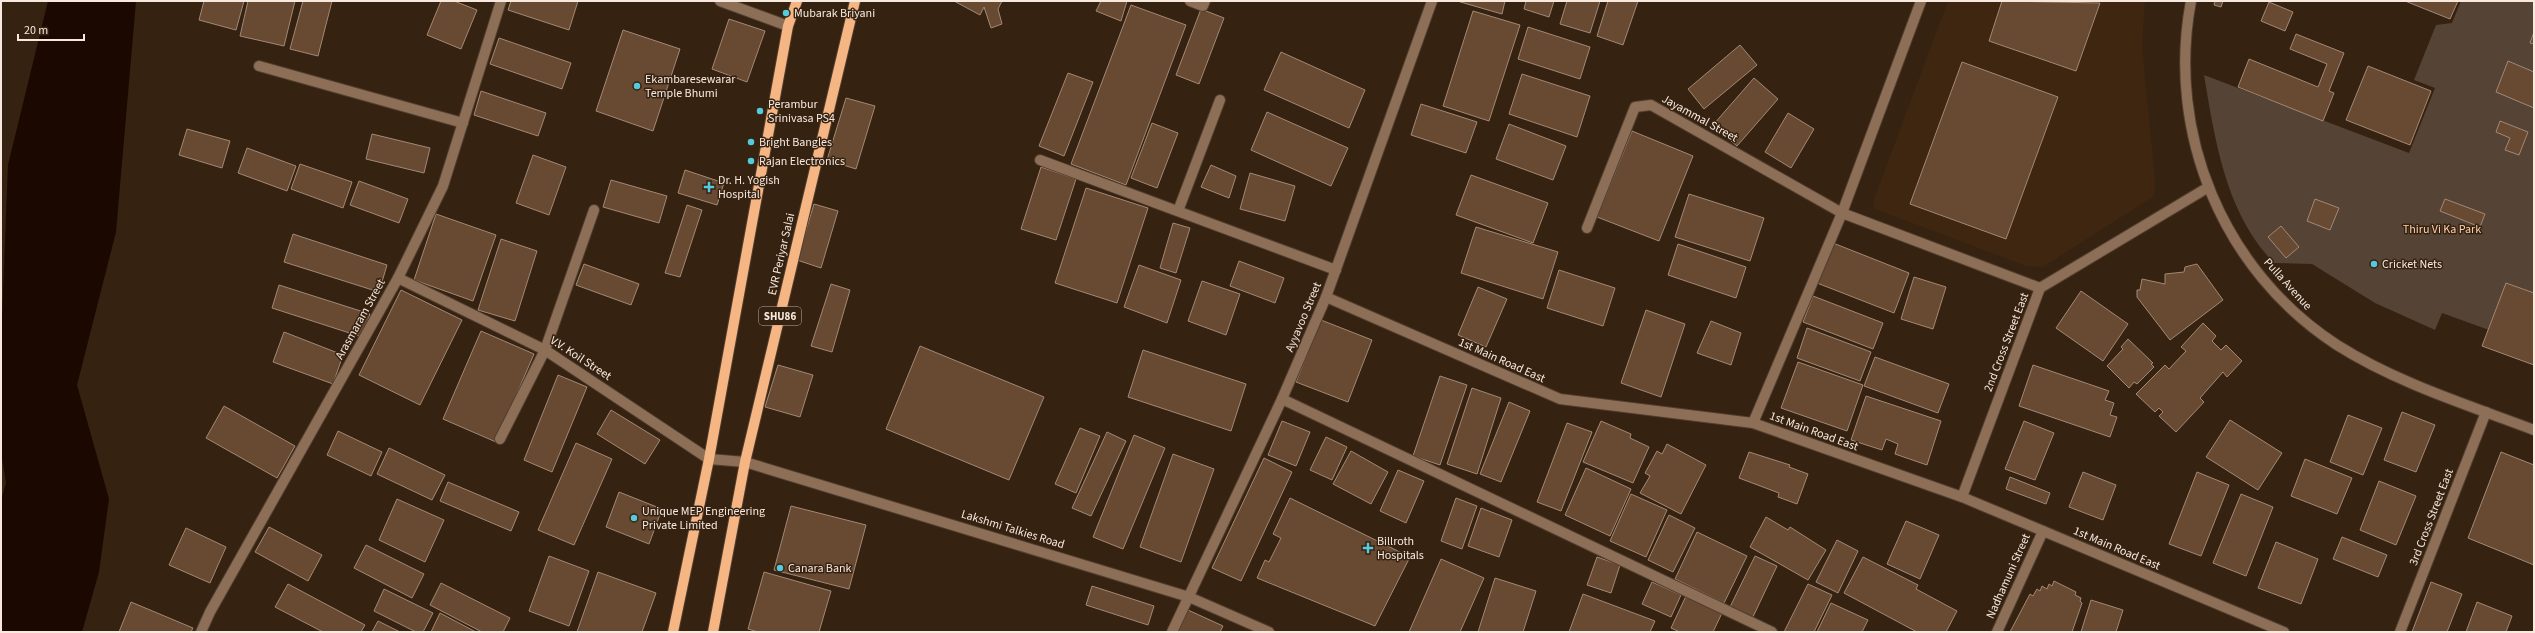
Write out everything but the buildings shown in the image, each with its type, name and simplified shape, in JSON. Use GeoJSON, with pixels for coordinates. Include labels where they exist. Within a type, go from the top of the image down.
{"type":"FeatureCollection","features":[{"type":"Feature","properties":{"kind":"main road"},"geometry":{"type":"LineString","coordinates":[[672,632],[709,459],[788,26],[797,1]]}},
{"type":"Feature","properties":{"kind":"main road","name":"EVR Periyar Salai"},"geometry":{"type":"LineString","coordinates":[[713,632],[745,462],[855,1]]}},
{"type":"Feature","properties":{"kind":"street","name":"Arasmaram Street"},"geometry":{"type":"LineString","coordinates":[[201,632],[210,612],[398,278],[443,186],[500,1]]}},
{"type":"Feature","properties":{"kind":"street"},"geometry":{"type":"LineString","coordinates":[[720,1],[788,26]]}},
{"type":"Feature","properties":{"kind":"street"},"geometry":{"type":"LineString","coordinates":[[1190,1],[1203,6],[1205,1]]}},
{"type":"Feature","properties":{"kind":"street","name":"Ayyavoo Street"},"geometry":{"type":"LineString","coordinates":[[1172,632],[1282,399],[1326,298],[1432,1]]}},
{"type":"Feature","properties":{"kind":"street"},"geometry":{"type":"LineString","coordinates":[[1753,423],[1842,213],[1920,1]]}},
{"type":"Feature","properties":{"kind":"street","name":"Pulla Avenue"},"geometry":{"type":"LineString","coordinates":[[2191,1],[2186,30],[2184,88],[2188,116],[2207,188],[2234,237],[2263,279],[2305,321],[2337,345],[2371,364],[2422,387],[2534,430]]}},
{"type":"Feature","properties":{"kind":"street"},"geometry":{"type":"LineString","coordinates":[[259,66],[463,123]]}},
{"type":"Feature","properties":{"kind":"street"},"geometry":{"type":"LineString","coordinates":[[1178,211],[1220,100]]}},
{"type":"Feature","properties":{"kind":"street","name":"Jayammal Street"},"geometry":{"type":"LineString","coordinates":[[1587,228],[1635,107],[1650,106],[1842,213]]}},
{"type":"Feature","properties":{"kind":"street"},"geometry":{"type":"LineString","coordinates":[[1040,160],[1336,270]]}},
{"type":"Feature","properties":{"kind":"street","name":"2nd Cross Street East"},"geometry":{"type":"LineString","coordinates":[[1962,497],[2040,288],[2207,188]]}},
{"type":"Feature","properties":{"kind":"street"},"geometry":{"type":"LineString","coordinates":[[500,439],[545,350],[594,210]]}},
{"type":"Feature","properties":{"kind":"street"},"geometry":{"type":"LineString","coordinates":[[1842,213],[2040,288]]}},
{"type":"Feature","properties":{"kind":"street","name":"V.V. Koil Street"},"geometry":{"type":"LineString","coordinates":[[398,278],[545,350],[709,459],[745,462]]}},
{"type":"Feature","properties":{"kind":"street","name":"1st Main Road East"},"geometry":{"type":"LineString","coordinates":[[1326,298],[1560,399],[1753,423],[1962,497],[2284,632]]}},
{"type":"Feature","properties":{"kind":"street"},"geometry":{"type":"LineString","coordinates":[[1282,399],[1772,632]]}},
{"type":"Feature","properties":{"kind":"street","name":"3rd Cross Street East"},"geometry":{"type":"LineString","coordinates":[[2400,632],[2486,412]]}},
{"type":"Feature","properties":{"kind":"street","name":"Lakshmi Talkies Road"},"geometry":{"type":"LineString","coordinates":[[745,462],[1189,597],[1269,632]]}},
{"type":"Feature","properties":{"kind":"street","name":"Nadhamuni Street"},"geometry":{"type":"LineString","coordinates":[[1997,632],[2042,531]]}},
{"type":"Feature","properties":{"kind":"shaded area"},"geometry":{"type":"Polygon","coordinates":[[[48,1],[136,1],[116,232],[77,385],[109,499],[99,572],[82,632],[1,632],[1,500],[6,483],[1,452],[1,344],[8,165],[48,1]]]}},
{"type":"Feature","properties":{"kind":"shaded area"},"geometry":{"type":"Polygon","coordinates":[[[1948,1],[2145,1],[2142,47],[2155,179],[2154,196],[2043,267],[2026,266],[1875,209],[1873,202],[1948,1]]]}},
{"type":"Feature","properties":{"kind":"green space","name":"Thiru Vi Ka Park"},"geometry":{"type":"Polygon","coordinates":[[[2461,1],[2534,1],[2534,293],[2507,283],[2489,330],[2442,313],[2435,330],[2375,303],[2312,264],[2274,263],[2258,244],[2244,222],[2225,175],[2218,151],[2204,75],[2409,153],[2435,88],[2414,80],[2436,25],[2452,23],[2461,1]]]}},
{"type":"Feature","properties":{"kind":"place","name":"Mubarak Briyani"},"geometry":{"type":"Point","coordinates":[786,13]}},
{"type":"Feature","properties":{"kind":"place","name":"Ekambaresewarar Temple Bhumi"},"geometry":{"type":"Point","coordinates":[637,86]}},
{"type":"Feature","properties":{"kind":"place","name":"Perambur Srinivasa PS4"},"geometry":{"type":"Point","coordinates":[760,111]}},
{"type":"Feature","properties":{"kind":"place","name":"Bright Bangles"},"geometry":{"type":"Point","coordinates":[751,142]}},
{"type":"Feature","properties":{"kind":"place","name":"Rajan Electronics"},"geometry":{"type":"Point","coordinates":[751,161]}},
{"type":"Feature","properties":{"kind":"place","name":"Dr. H. Yogish Hospital"},"geometry":{"type":"Point","coordinates":[709,187]}},
{"type":"Feature","properties":{"kind":"place","name":"Cricket Nets"},"geometry":{"type":"Point","coordinates":[2374,264]}},
{"type":"Feature","properties":{"kind":"place","name":"Unique MEP Engineering Private Limited"},"geometry":{"type":"Point","coordinates":[634,518]}},
{"type":"Feature","properties":{"kind":"place","name":"Billroth Hospitals"},"geometry":{"type":"Point","coordinates":[1368,548]}},
{"type":"Feature","properties":{"kind":"place","name":"Canara Bank"},"geometry":{"type":"Point","coordinates":[780,568]}}]}
